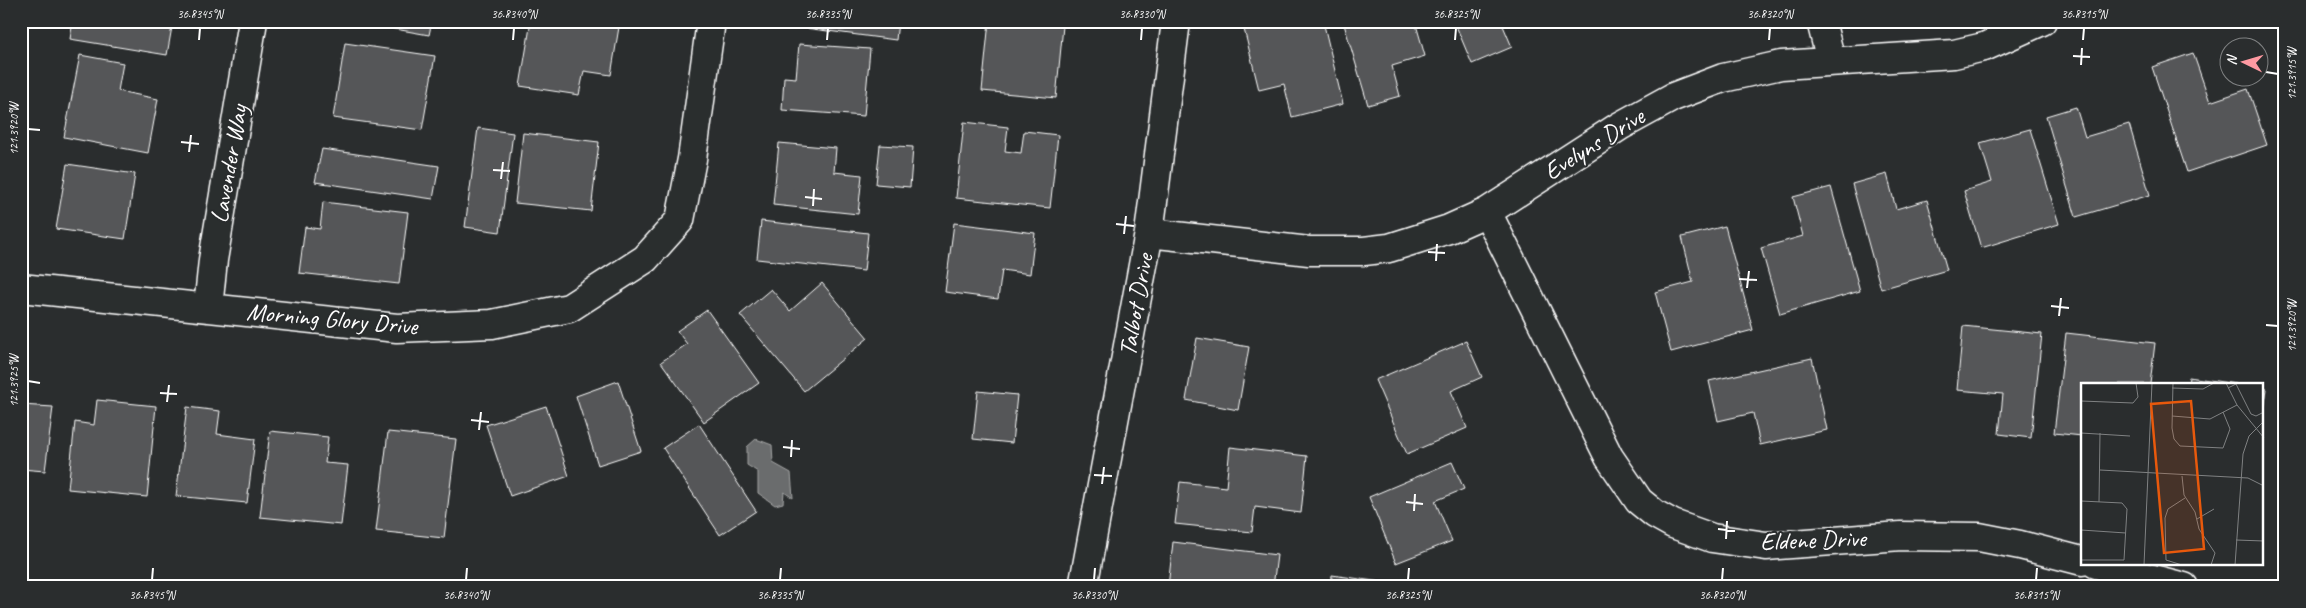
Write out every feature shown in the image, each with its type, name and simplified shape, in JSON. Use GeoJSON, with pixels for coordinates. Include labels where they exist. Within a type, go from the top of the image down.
{"type":"FeatureCollection","features":[{"type":"Feature","properties":{"kind":"street","name":"Lavender Way"},"geometry":{"type":"LineString","coordinates":[[208,308],[213,260],[253,21]]}},
{"type":"Feature","properties":{"kind":"street","name":"Morning Glory Drive"},"geometry":{"type":"LineString","coordinates":[[21,288],[397,328],[492,324],[570,308],[645,259],[680,220],[692,159],[711,21]]}},
{"type":"Feature","properties":{"kind":"street","name":"Talbot Drive"},"geometry":{"type":"LineString","coordinates":[[1084,587],[1149,233],[1176,21]]}},
{"type":"Feature","properties":{"kind":"street"},"geometry":{"type":"LineString","coordinates":[[1821,21],[1831,61]]}},
{"type":"Feature","properties":{"kind":"street","name":"Evelyns Drive"},"geometry":{"type":"LineString","coordinates":[[1149,233],[1309,251],[1364,252],[1389,248],[1449,229],[1487,212],[1620,126],[1673,97],[1733,76],[1781,65],[1954,54],[1984,47],[2042,21]]}},
{"type":"Feature","properties":{"kind":"street","name":"Eldene Drive"},"geometry":{"type":"LineString","coordinates":[[1487,212],[1609,457],[1639,501],[1655,514],[1673,524],[1712,538],[1766,546],[1901,536],[1979,537],[2020,545],[2081,561]]}},
{"type":"Feature","properties":{"kind":"street"},"geometry":{"type":"LineString","coordinates":[[2104,566],[2184,587]]}},
{"type":"Feature","properties":{"kind":"shaded area"},"geometry":{"type":"Polygon","coordinates":[[[756,439],[772,445],[773,463],[791,473],[793,498],[784,492],[783,503],[775,505],[758,493],[758,472],[747,465],[747,447],[756,439]]]}},
{"type":"Feature","properties":{"kind":"building"},"geometry":{"type":"Polygon","coordinates":[[[73,21],[173,21],[167,55],[70,39],[73,21]]]}},
{"type":"Feature","properties":{"kind":"building"},"geometry":{"type":"Polygon","coordinates":[[[362,21],[432,21],[429,35],[361,23],[362,21]]]}},
{"type":"Feature","properties":{"kind":"building"},"geometry":{"type":"Polygon","coordinates":[[[531,21],[620,21],[611,75],[584,71],[579,95],[520,86],[531,21]]]}},
{"type":"Feature","properties":{"kind":"building"},"geometry":{"type":"Polygon","coordinates":[[[798,21],[898,21],[896,40],[797,27],[798,21]]]}},
{"type":"Feature","properties":{"kind":"building"},"geometry":{"type":"Polygon","coordinates":[[[989,21],[1013,21],[1063,26],[1056,98],[982,91],[989,21]]]}},
{"type":"Feature","properties":{"kind":"building"},"geometry":{"type":"Polygon","coordinates":[[[1275,21],[1323,21],[1343,104],[1292,117],[1284,84],[1259,90],[1244,29],[1275,21]]]}},
{"type":"Feature","properties":{"kind":"building"},"geometry":{"type":"Polygon","coordinates":[[[1343,21],[1415,21],[1425,56],[1392,66],[1400,96],[1368,105],[1343,21]]]}},
{"type":"Feature","properties":{"kind":"building"},"geometry":{"type":"Polygon","coordinates":[[[1454,21],[1501,21],[1512,47],[1472,64],[1454,21]]]}},
{"type":"Feature","properties":{"kind":"building"},"geometry":{"type":"Polygon","coordinates":[[[345,43],[435,56],[422,130],[333,118],[345,43]]]}},
{"type":"Feature","properties":{"kind":"building"},"geometry":{"type":"Polygon","coordinates":[[[799,44],[870,49],[864,116],[782,110],[784,77],[796,78],[799,44]]]}},
{"type":"Feature","properties":{"kind":"building"},"geometry":{"type":"Polygon","coordinates":[[[2193,53],[2210,102],[2248,89],[2267,145],[2187,172],[2152,67],[2193,53]]]}},
{"type":"Feature","properties":{"kind":"building"},"geometry":{"type":"Polygon","coordinates":[[[80,55],[123,63],[118,91],[158,99],[148,153],[64,137],[80,55]]]}},
{"type":"Feature","properties":{"kind":"building"},"geometry":{"type":"Polygon","coordinates":[[[2076,107],[2085,137],[2129,124],[2150,195],[2076,217],[2046,116],[2076,107]]]}},
{"type":"Feature","properties":{"kind":"building"},"geometry":{"type":"Polygon","coordinates":[[[964,122],[1008,127],[1005,151],[1021,153],[1024,131],[1058,135],[1050,208],[956,198],[964,122]]]}},
{"type":"Feature","properties":{"kind":"building"},"geometry":{"type":"Polygon","coordinates":[[[478,128],[513,133],[500,232],[465,227],[478,128]]]}},
{"type":"Feature","properties":{"kind":"building"},"geometry":{"type":"Polygon","coordinates":[[[2030,129],[2059,224],[1981,248],[1964,191],[1992,182],[1980,143],[2030,129]]]}},
{"type":"Feature","properties":{"kind":"building"},"geometry":{"type":"Polygon","coordinates":[[[523,133],[599,142],[591,211],[515,203],[523,133]]]}},
{"type":"Feature","properties":{"kind":"building"},"geometry":{"type":"Polygon","coordinates":[[[779,143],[836,148],[834,172],[862,175],[858,214],[773,205],[779,143]]]}},
{"type":"Feature","properties":{"kind":"building"},"geometry":{"type":"Polygon","coordinates":[[[880,145],[913,147],[910,187],[876,184],[880,145]]]}},
{"type":"Feature","properties":{"kind":"building"},"geometry":{"type":"Polygon","coordinates":[[[322,149],[439,166],[433,199],[315,182],[322,149]]]}},
{"type":"Feature","properties":{"kind":"building"},"geometry":{"type":"Polygon","coordinates":[[[67,164],[135,174],[125,239],[56,229],[67,164]]]}},
{"type":"Feature","properties":{"kind":"building"},"geometry":{"type":"Polygon","coordinates":[[[1887,174],[1896,209],[1927,200],[1947,270],[1881,289],[1852,184],[1887,174]]]}},
{"type":"Feature","properties":{"kind":"building"},"geometry":{"type":"Polygon","coordinates":[[[1831,187],[1860,291],[1780,314],[1761,248],[1803,236],[1793,197],[1831,187]]]}},
{"type":"Feature","properties":{"kind":"building"},"geometry":{"type":"Polygon","coordinates":[[[323,202],[408,212],[399,284],[299,273],[305,227],[320,229],[323,202]]]}},
{"type":"Feature","properties":{"kind":"building"},"geometry":{"type":"Polygon","coordinates":[[[761,221],[868,233],[864,271],[757,259],[761,221]]]}},
{"type":"Feature","properties":{"kind":"building"},"geometry":{"type":"Polygon","coordinates":[[[954,223],[1035,233],[1030,274],[1002,270],[998,299],[945,292],[954,223]]]}},
{"type":"Feature","properties":{"kind":"building"},"geometry":{"type":"Polygon","coordinates":[[[1725,226],[1753,330],[1671,352],[1655,292],[1693,282],[1682,237],[1725,226]]]}},
{"type":"Feature","properties":{"kind":"building"},"geometry":{"type":"Polygon","coordinates":[[[822,283],[868,338],[804,391],[740,315],[771,289],[790,311],[822,283]]]}},
{"type":"Feature","properties":{"kind":"building"},"geometry":{"type":"Polygon","coordinates":[[[707,310],[759,383],[704,422],[661,362],[687,344],[677,331],[707,310]]]}},
{"type":"Feature","properties":{"kind":"building"},"geometry":{"type":"Polygon","coordinates":[[[1963,326],[2042,334],[2031,438],[1999,434],[2003,394],[1957,390],[1963,326]]]}},
{"type":"Feature","properties":{"kind":"building"},"geometry":{"type":"Polygon","coordinates":[[[2066,333],[2155,343],[2150,383],[2081,383],[2081,436],[2054,433],[2066,333]]]}},
{"type":"Feature","properties":{"kind":"building"},"geometry":{"type":"Polygon","coordinates":[[[1197,338],[1249,347],[1238,410],[1186,400],[1197,338]]]}},
{"type":"Feature","properties":{"kind":"building"},"geometry":{"type":"Polygon","coordinates":[[[1466,341],[1482,377],[1451,391],[1467,428],[1407,454],[1375,380],[1466,341]]]}},
{"type":"Feature","properties":{"kind":"building"},"geometry":{"type":"Polygon","coordinates":[[[1812,358],[1827,430],[1760,445],[1753,413],[1718,421],[1709,381],[1812,358]]]}},
{"type":"Feature","properties":{"kind":"building"},"geometry":{"type":"Polygon","coordinates":[[[2189,377],[2229,383],[2188,383],[2189,377]]]}},
{"type":"Feature","properties":{"kind":"building"},"geometry":{"type":"Polygon","coordinates":[[[618,381],[641,451],[598,465],[576,396],[618,381]]]}},
{"type":"Feature","properties":{"kind":"building"},"geometry":{"type":"Polygon","coordinates":[[[2264,388],[2267,389],[2264,410],[2264,388]]]}},
{"type":"Feature","properties":{"kind":"building"},"geometry":{"type":"Polygon","coordinates":[[[978,391],[1017,395],[1012,443],[973,439],[978,391]]]}},
{"type":"Feature","properties":{"kind":"building"},"geometry":{"type":"Polygon","coordinates":[[[97,400],[156,406],[147,497],[68,489],[75,422],[94,425],[97,400]]]}},
{"type":"Feature","properties":{"kind":"building"},"geometry":{"type":"Polygon","coordinates":[[[21,405],[53,407],[45,471],[21,469],[21,405]]]}},
{"type":"Feature","properties":{"kind":"building"},"geometry":{"type":"Polygon","coordinates":[[[546,406],[569,476],[510,496],[486,425],[546,406]]]}},
{"type":"Feature","properties":{"kind":"building"},"geometry":{"type":"Polygon","coordinates":[[[187,407],[220,411],[217,434],[255,439],[247,503],[176,496],[187,407]]]}},
{"type":"Feature","properties":{"kind":"building"},"geometry":{"type":"Polygon","coordinates":[[[699,424],[756,511],[720,535],[663,448],[699,424]]]}},
{"type":"Feature","properties":{"kind":"building"},"geometry":{"type":"Polygon","coordinates":[[[270,431],[328,437],[325,463],[348,465],[341,525],[260,517],[270,431]]]}},
{"type":"Feature","properties":{"kind":"building"},"geometry":{"type":"Polygon","coordinates":[[[388,432],[456,439],[444,538],[376,531],[388,432]]]}},
{"type":"Feature","properties":{"kind":"building"},"geometry":{"type":"Polygon","coordinates":[[[1230,447],[1307,456],[1301,513],[1255,507],[1252,532],[1175,524],[1180,482],[1226,487],[1230,447]]]}},
{"type":"Feature","properties":{"kind":"building"},"geometry":{"type":"Polygon","coordinates":[[[1452,462],[1464,489],[1435,501],[1452,541],[1396,563],[1369,497],[1452,462]]]}},
{"type":"Feature","properties":{"kind":"building"},"geometry":{"type":"Polygon","coordinates":[[[1173,542],[1277,555],[1273,587],[1168,587],[1173,542]]]}},
{"type":"Feature","properties":{"kind":"building"},"geometry":{"type":"Polygon","coordinates":[[[1332,575],[1417,587],[1331,587],[1332,575]]]}},
{"type":"Feature","properties":{"kind":"building"},"geometry":{"type":"Polygon","coordinates":[[[1611,581],[1646,585],[1646,587],[1610,587],[1611,581]]]}}]}
